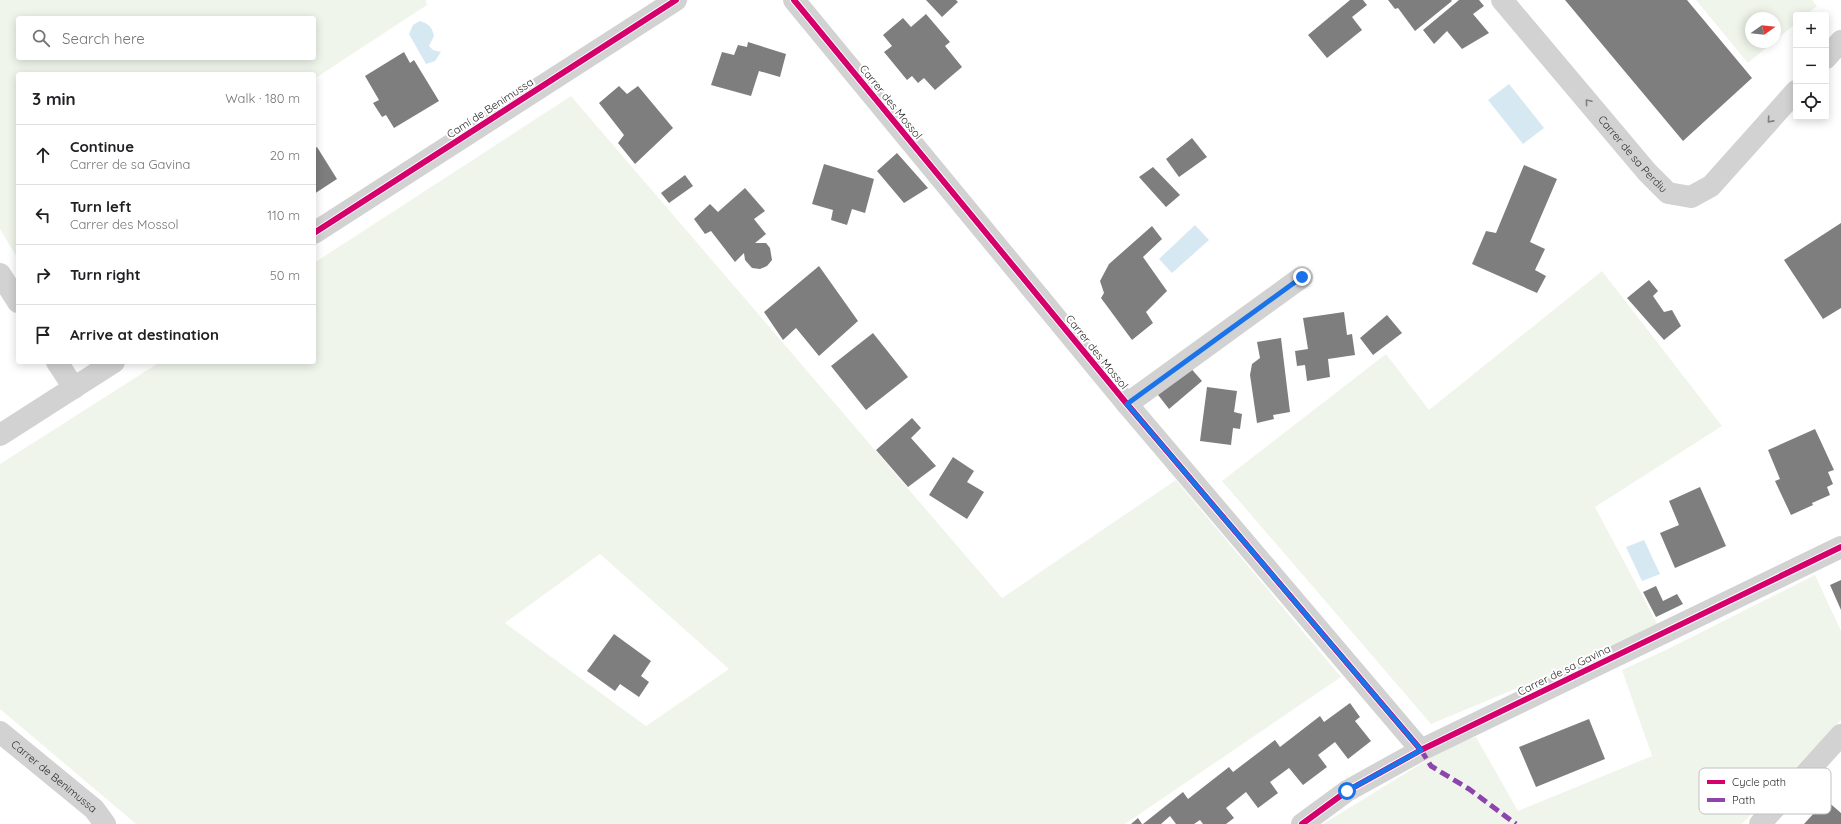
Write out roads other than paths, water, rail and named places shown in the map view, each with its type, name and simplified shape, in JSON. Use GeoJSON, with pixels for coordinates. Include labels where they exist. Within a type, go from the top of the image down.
{"type":"FeatureCollection","features":[{"type":"Feature","properties":{"kind":"street","name":"Camí de Benimussa"},"geometry":{"type":"LineString","coordinates":[[316,232],[676,0]]}},
{"type":"Feature","properties":{"kind":"street","name":"Carrer des Mossol"},"geometry":{"type":"LineString","coordinates":[[794,0],[1127,404],[1421,750]]}},
{"type":"Feature","properties":{"kind":"street","name":"Carrer de sa Perdiu"},"geometry":{"type":"LineString","coordinates":[[1502,0],[1647,172],[1668,193],[1691,197],[1711,186],[1793,95]]}},
{"type":"Feature","properties":{"kind":"street"},"geometry":{"type":"LineString","coordinates":[[1829,55],[1841,41]]}},
{"type":"Feature","properties":{"kind":"street"},"geometry":{"type":"LineString","coordinates":[[0,274],[16,299]]}},
{"type":"Feature","properties":{"kind":"street"},"geometry":{"type":"LineString","coordinates":[[1127,404],[1302,277]]}},
{"type":"Feature","properties":{"kind":"street"},"geometry":{"type":"LineString","coordinates":[[59,364],[74,388]]}},
{"type":"Feature","properties":{"kind":"street"},"geometry":{"type":"LineString","coordinates":[[0,435],[111,364]]}},
{"type":"Feature","properties":{"kind":"street","name":"Carrer de sa Gavina"},"geometry":{"type":"LineString","coordinates":[[1302,824],[1347,791],[1421,750],[1841,547]]}},
{"type":"Feature","properties":{"kind":"street","name":"Carrer de Benimussa"},"geometry":{"type":"LineString","coordinates":[[0,732],[94,809],[105,824]]}},
{"type":"Feature","properties":{"kind":"street"},"geometry":{"type":"LineString","coordinates":[[1811,768],[1841,735]]}},
{"type":"Feature","properties":{"kind":"street"},"geometry":{"type":"LineString","coordinates":[[1760,824],[1769,814]]}}]}
